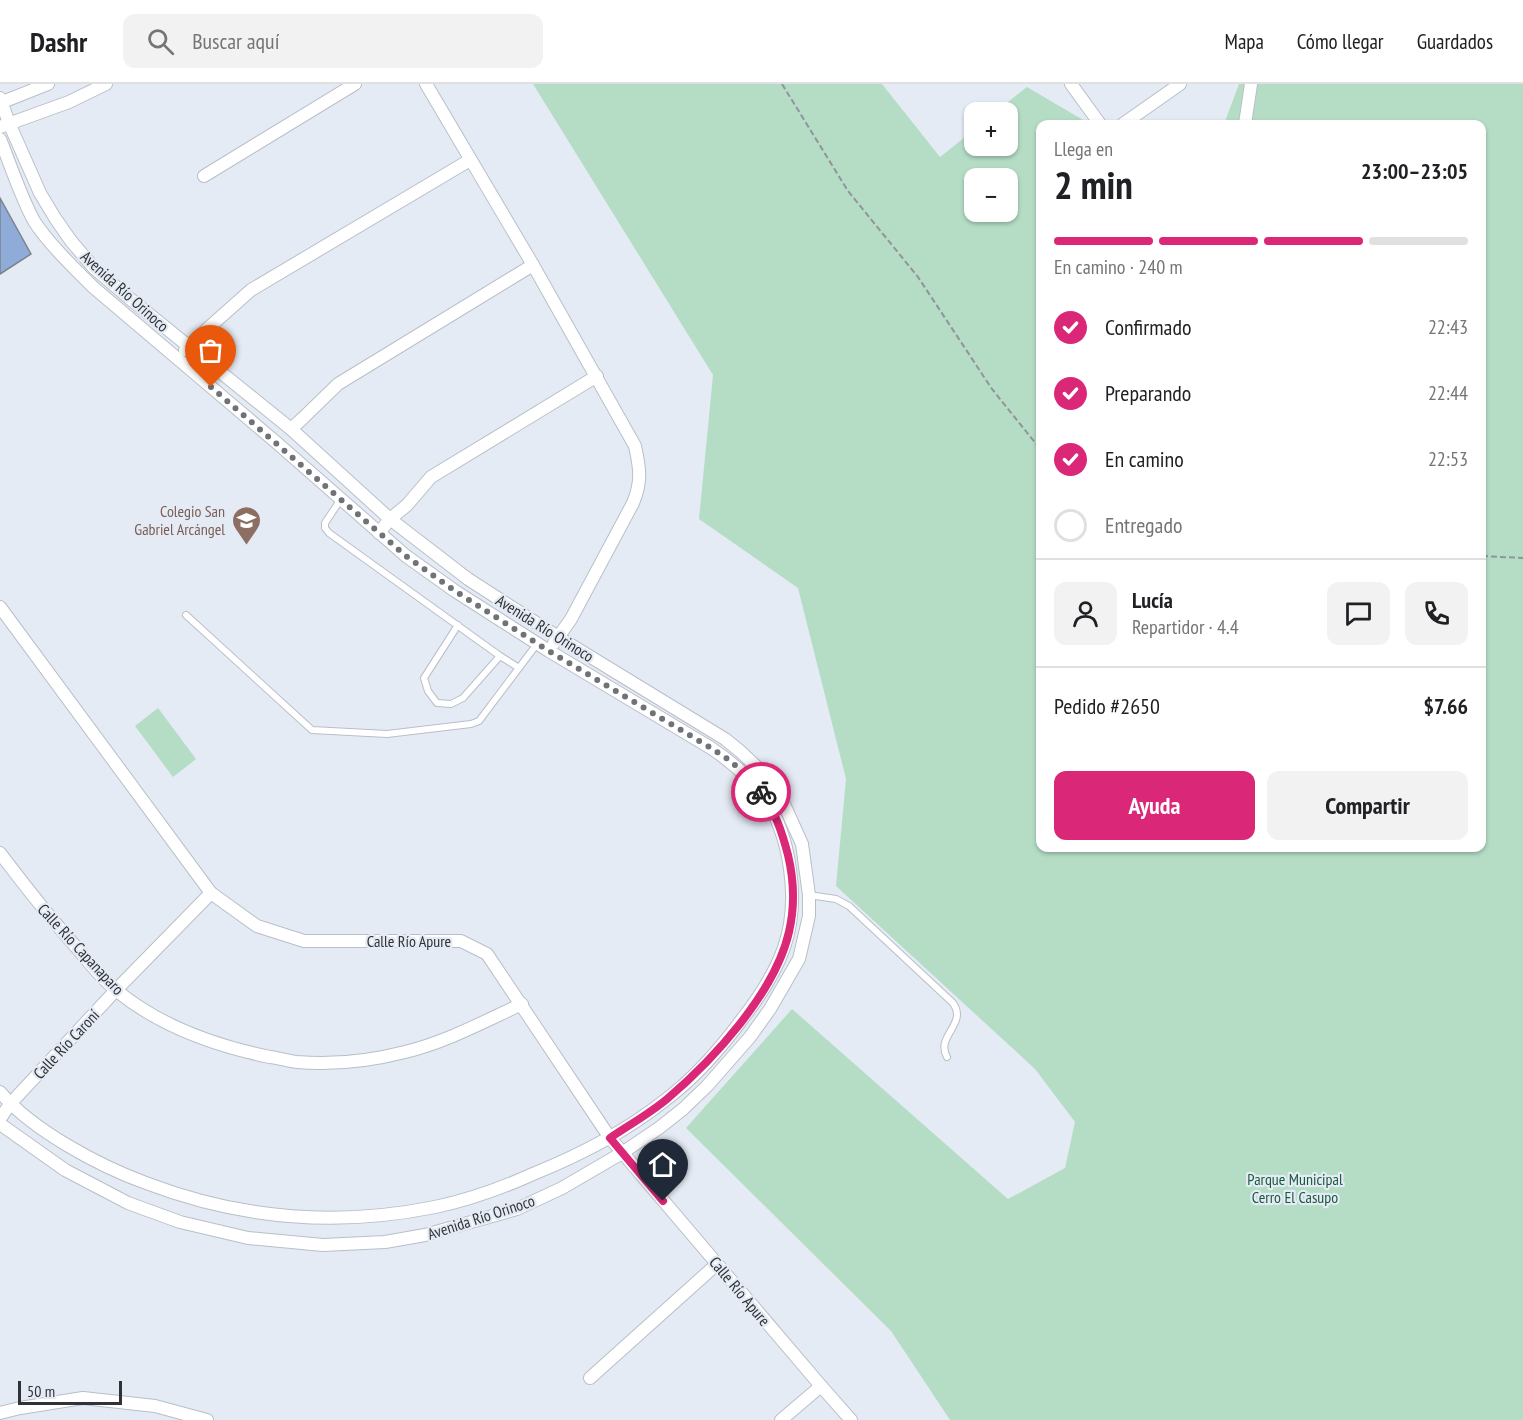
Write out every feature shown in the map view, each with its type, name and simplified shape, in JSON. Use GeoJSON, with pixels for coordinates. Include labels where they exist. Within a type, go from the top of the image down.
{"type":"FeatureCollection","features":[{"type":"Feature","properties":{"kind":"street"},"geometry":{"type":"LineString","coordinates":[[0,101],[48,84]]}},
{"type":"Feature","properties":{"kind":"street"},"geometry":{"type":"LineString","coordinates":[[5,125],[69,102],[106,84]]}},
{"type":"Feature","properties":{"kind":"street"},"geometry":{"type":"LineString","coordinates":[[204,176],[355,84]]}},
{"type":"Feature","properties":{"kind":"street"},"geometry":{"type":"LineString","coordinates":[[426,84],[597,376],[635,446],[640,469],[639,488],[633,503],[576,608],[549,651]]}},
{"type":"Feature","properties":{"kind":"street"},"geometry":{"type":"LineString","coordinates":[[1071,84],[1097,120]]}},
{"type":"Feature","properties":{"kind":"street"},"geometry":{"type":"LineString","coordinates":[[1129,120],[1180,84]]}},
{"type":"Feature","properties":{"kind":"street"},"geometry":{"type":"LineString","coordinates":[[1246,120],[1251,84]]}},
{"type":"Feature","properties":{"kind":"street","name":"Avenida Río Orinoco"},"geometry":{"type":"LineString","coordinates":[[0,101],[5,125],[55,218],[70,240],[103,275],[129,298],[291,429],[390,519],[468,579],[724,739],[763,773],[792,818],[802,844],[809,895],[805,938],[799,959],[788,980],[750,1036],[707,1086],[683,1109],[622,1153],[562,1188],[517,1209],[425,1235],[385,1242],[322,1245],[248,1238],[180,1222],[128,1203],[65,1170],[0,1121]]}},
{"type":"Feature","properties":{"kind":"street","name":"Avenida Río Orinoco"},"geometry":{"type":"LineString","coordinates":[[0,139],[34,221],[72,267],[406,556],[455,591],[549,651],[732,762],[769,802],[783,835],[793,888],[789,932],[779,962],[760,995],[723,1045],[665,1101],[610,1138],[549,1168],[494,1191],[437,1207],[374,1217],[327,1218],[283,1216],[238,1210],[188,1198],[134,1179],[80,1152],[10,1104],[0,1092]]}},
{"type":"Feature","properties":{"kind":"street"},"geometry":{"type":"LineString","coordinates":[[178,359],[189,346],[251,290],[470,160]]}},
{"type":"Feature","properties":{"kind":"street"},"geometry":{"type":"LineString","coordinates":[[291,429],[338,384],[533,265]]}},
{"type":"Feature","properties":{"kind":"street"},"geometry":{"type":"LineString","coordinates":[[379,533],[432,477],[597,376]]}},
{"type":"Feature","properties":{"kind":"street","name":"Calle Río Apure"},"geometry":{"type":"LineString","coordinates":[[0,607],[211,893],[257,926],[304,941],[461,941],[487,954],[610,1138],[851,1420]]}},
{"type":"Feature","properties":{"kind":"street"},"geometry":{"type":"LineString","coordinates":[[732,762],[741,752]]}},
{"type":"Feature","properties":{"kind":"street","name":"Calle Río Capanaparo"},"geometry":{"type":"LineString","coordinates":[[0,853],[46,913],[116,990],[141,1008],[211,1042],[296,1062],[371,1059],[405,1052],[450,1038],[522,1004]]}},
{"type":"Feature","properties":{"kind":"street","name":"Calle Río Caroní"},"geometry":{"type":"LineString","coordinates":[[0,1121],[10,1104],[116,990],[211,893]]}},
{"type":"Feature","properties":{"kind":"street"},"geometry":{"type":"LineString","coordinates":[[774,971],[788,980]]}},
{"type":"Feature","properties":{"kind":"street"},"geometry":{"type":"LineString","coordinates":[[591,1378],[717,1264]]}},
{"type":"Feature","properties":{"kind":"street"},"geometry":{"type":"LineString","coordinates":[[781,1420],[820,1386]]}},
{"type":"Feature","properties":{"kind":"street"},"geometry":{"type":"LineString","coordinates":[[0,1413],[83,1398],[156,1406],[207,1420]]}},
{"type":"Feature","properties":{"kind":"lane"},"geometry":{"type":"LineString","coordinates":[[341,499],[325,523],[329,534],[519,668]]}},
{"type":"Feature","properties":{"kind":"lane"},"geometry":{"type":"LineString","coordinates":[[186,615],[312,729],[387,734],[471,724],[479,721],[537,643]]}},
{"type":"Feature","properties":{"kind":"lane"},"geometry":{"type":"LineString","coordinates":[[458,625],[424,678],[428,691],[437,703],[451,704],[463,698],[500,656]]}},
{"type":"Feature","properties":{"kind":"lane"},"geometry":{"type":"LineString","coordinates":[[809,895],[836,898],[849,906],[953,1003],[958,1014],[944,1044],[947,1057]]}},
{"type":"Feature","properties":{"kind":"path"},"geometry":{"type":"LineString","coordinates":[[782,84],[848,191],[918,277],[992,389],[1036,444]]}},
{"type":"Feature","properties":{"kind":"path"},"geometry":{"type":"LineString","coordinates":[[1486,556],[1523,558]]}},
{"type":"Feature","properties":{"kind":"green space","name":"Parque Municipal Cerro El Casupo"},"geometry":{"type":"Polygon","coordinates":[[[533,84],[882,84],[940,157],[964,138],[964,156],[1018,156],[1018,102],[1008,102],[1027,87],[1083,120],[1036,120],[1036,852],[1486,852],[1486,120],[1226,120],[1239,84],[1523,84],[1523,1420],[950,1420],[891,1331],[686,1128],[792,1009],[1008,1199],[1065,1168],[1075,1122],[1035,1069],[836,886],[846,779],[798,588],[699,519],[713,375],[533,84]]]}},
{"type":"Feature","properties":{"kind":"green space"},"geometry":{"type":"Polygon","coordinates":[[[158,708],[196,759],[173,777],[135,726],[158,708]]]}},
{"type":"Feature","properties":{"kind":"building"},"geometry":{"type":"Polygon","coordinates":[[[0,198],[31,254],[0,274],[0,198]]]}},
{"type":"Feature","properties":{"kind":"way so far"},"geometry":{"type":"LineString","coordinates":[[211,387],[406,556],[455,591],[549,651],[711,748],[732,762],[761,792]]}},
{"type":"Feature","properties":{"kind":"place","name":"Colegio San Gabriel Arcángel"},"geometry":{"type":"Point","coordinates":[246,546]}},
{"type":"Feature","properties":{"kind":"route"},"geometry":{"type":"LineString","coordinates":[[663,1201],[610,1138],[665,1101],[723,1045],[760,995],[779,962],[789,932],[793,888],[783,835],[769,802],[761,792]]}}]}
